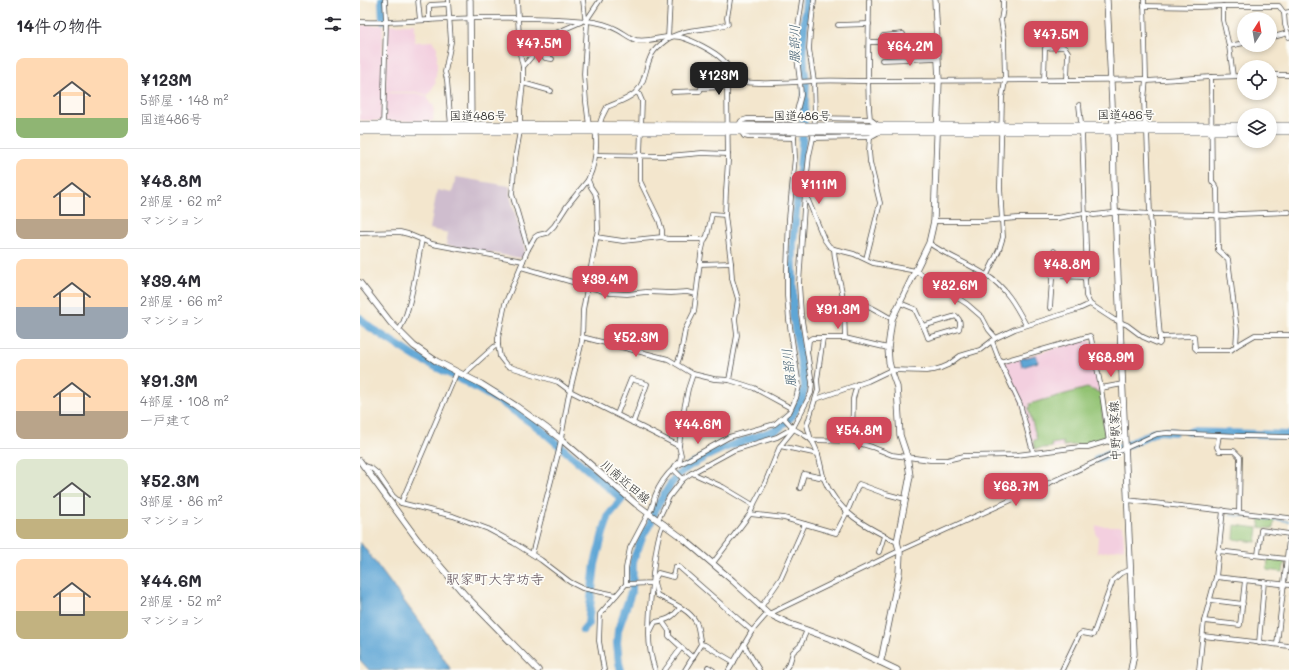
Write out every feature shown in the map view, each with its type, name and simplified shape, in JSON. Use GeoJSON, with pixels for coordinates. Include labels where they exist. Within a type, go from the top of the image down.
{"type":"FeatureCollection","features":[{"type":"Feature","properties":{"kind":"highway","name":"国道486号"},"geometry":{"type":"LineString","coordinates":[[360,125],[383,128],[1146,128],[1237,131]]}},
{"type":"Feature","properties":{"kind":"highway","name":"国道486号"},"geometry":{"type":"LineString","coordinates":[[360,131],[383,128],[451,126],[471,128]]}},
{"type":"Feature","properties":{"kind":"highway","name":"国道486号"},"geometry":{"type":"LineString","coordinates":[[520,128],[588,126],[597,128]]}},
{"type":"Feature","properties":{"kind":"highway"},"geometry":{"type":"LineString","coordinates":[[1277,126],[1289,126]]}},
{"type":"Feature","properties":{"kind":"highway","name":"国道486号"},"geometry":{"type":"LineString","coordinates":[[1212,129],[1237,127]]}},
{"type":"Feature","properties":{"kind":"highway"},"geometry":{"type":"LineString","coordinates":[[1277,131],[1289,131]]}},
{"type":"Feature","properties":{"kind":"main road"},"geometry":{"type":"LineString","coordinates":[[470,0],[471,128]]}},
{"type":"Feature","properties":{"kind":"main road"},"geometry":{"type":"LineString","coordinates":[[880,662],[899,573],[900,552],[897,542],[910,476],[907,456],[900,435],[898,387],[891,370],[888,348],[892,320],[929,243],[934,221],[940,81],[935,0]]}},
{"type":"Feature","properties":{"kind":"main road","name":"中野駅家線"},"geometry":{"type":"LineString","coordinates":[[1107,0],[1134,654],[1132,670]]}},
{"type":"Feature","properties":{"kind":"main road","name":"川南近田線"},"geometry":{"type":"LineString","coordinates":[[360,283],[390,323],[414,346],[436,361],[460,373],[516,406],[562,440],[649,514],[658,519],[713,563],[769,614],[790,624],[834,640],[897,670]]}},
{"type":"Feature","properties":{"kind":"main road"},"geometry":{"type":"LineString","coordinates":[[361,463],[417,539],[460,590],[538,670]]}},
{"type":"Feature","properties":{"kind":"street"},"geometry":{"type":"LineString","coordinates":[[383,128],[386,21],[385,0]]}},
{"type":"Feature","properties":{"kind":"street"},"geometry":{"type":"LineString","coordinates":[[418,0],[420,20]]}},
{"type":"Feature","properties":{"kind":"street"},"geometry":{"type":"LineString","coordinates":[[517,0],[523,83],[520,128],[512,194],[528,249]]}},
{"type":"Feature","properties":{"kind":"street"},"geometry":{"type":"LineString","coordinates":[[583,0],[584,21],[587,24],[584,74],[588,126]]}},
{"type":"Feature","properties":{"kind":"street"},"geometry":{"type":"LineString","coordinates":[[523,67],[547,38],[584,21],[600,0]]}},
{"type":"Feature","properties":{"kind":"street"},"geometry":{"type":"LineString","coordinates":[[670,0],[669,37],[652,54],[640,87],[636,92],[624,100],[607,107],[597,128],[594,167],[588,180],[567,206],[554,226],[547,233],[535,237],[528,249],[505,304],[498,345],[500,357],[506,366],[558,382],[570,391],[679,446]]}},
{"type":"Feature","properties":{"kind":"street"},"geometry":{"type":"LineString","coordinates":[[360,22],[470,18],[540,18],[584,21],[609,26],[631,38],[641,40],[679,36],[688,31],[728,24],[727,18],[730,0]]}},
{"type":"Feature","properties":{"kind":"street"},"geometry":{"type":"LineString","coordinates":[[627,584],[626,568],[630,548],[649,514],[660,487],[668,473],[729,437],[775,424],[784,418],[790,411],[796,398],[799,386],[789,320],[787,289],[789,218],[796,157],[794,138],[795,119],[801,95],[796,50],[802,0]]}},
{"type":"Feature","properties":{"kind":"street"},"geometry":{"type":"LineString","coordinates":[[713,563],[750,514],[753,505],[765,483],[780,446],[793,430],[792,427],[811,393],[812,383],[801,314],[799,284],[806,175],[815,118],[814,81],[809,49],[814,0]]}},
{"type":"Feature","properties":{"kind":"street"},"geometry":{"type":"LineString","coordinates":[[869,0],[867,81],[870,119]]}},
{"type":"Feature","properties":{"kind":"street"},"geometry":{"type":"LineString","coordinates":[[987,275],[999,250],[1003,237],[1000,187],[1002,98],[1004,81],[1004,40],[1001,20],[1003,0]]}},
{"type":"Feature","properties":{"kind":"street"},"geometry":{"type":"LineString","coordinates":[[1079,105],[1082,129],[1087,275],[1085,279],[1086,296],[1090,304],[1113,319],[1120,321],[1143,337],[1159,344],[1160,337],[1150,214],[1144,100],[1146,79],[1144,0]]}},
{"type":"Feature","properties":{"kind":"street"},"geometry":{"type":"LineString","coordinates":[[429,20],[430,5],[448,2],[451,42],[445,72],[451,126]]}},
{"type":"Feature","properties":{"kind":"street"},"geometry":{"type":"LineString","coordinates":[[1144,6],[1279,6],[1287,13],[1288,35],[1277,37]]}},
{"type":"Feature","properties":{"kind":"street"},"geometry":{"type":"LineString","coordinates":[[679,36],[694,42],[722,60],[728,67],[731,75],[736,80],[741,82],[770,84],[814,81],[1146,79],[1147,82],[1234,76],[1223,20],[1223,6]]}},
{"type":"Feature","properties":{"kind":"street"},"geometry":{"type":"LineString","coordinates":[[838,25],[869,24]]}},
{"type":"Feature","properties":{"kind":"street"},"geometry":{"type":"LineString","coordinates":[[869,42],[882,42],[883,36],[903,34]]}},
{"type":"Feature","properties":{"kind":"street"},"geometry":{"type":"LineString","coordinates":[[1229,46],[1237,44]]}},
{"type":"Feature","properties":{"kind":"street"},"geometry":{"type":"LineString","coordinates":[[1044,80],[1045,48],[1063,47],[1068,52],[1067,80]]}},
{"type":"Feature","properties":{"kind":"street"},"geometry":{"type":"LineString","coordinates":[[538,48],[543,51],[545,58],[552,59]]}},
{"type":"Feature","properties":{"kind":"street"},"geometry":{"type":"LineString","coordinates":[[882,60],[938,58]]}},
{"type":"Feature","properties":{"kind":"street"},"geometry":{"type":"LineString","coordinates":[[729,380],[737,335],[735,319],[738,299],[732,279],[725,215],[728,154],[726,87],[730,71]]}},
{"type":"Feature","properties":{"kind":"street"},"geometry":{"type":"LineString","coordinates":[[1277,76],[1289,75]]}},
{"type":"Feature","properties":{"kind":"street"},"geometry":{"type":"LineString","coordinates":[[1211,77],[1212,181],[1217,189],[1218,250],[1228,259],[1237,330],[1236,346]]}},
{"type":"Feature","properties":{"kind":"street"},"geometry":{"type":"LineString","coordinates":[[523,83],[551,91]]}},
{"type":"Feature","properties":{"kind":"street"},"geometry":{"type":"LineString","coordinates":[[673,92],[700,91],[701,88],[726,87]]}},
{"type":"Feature","properties":{"kind":"street"},"geometry":{"type":"LineString","coordinates":[[636,92],[639,94],[642,101],[640,129],[640,181],[659,220],[662,230],[662,237]]}},
{"type":"Feature","properties":{"kind":"street"},"geometry":{"type":"LineString","coordinates":[[813,138],[870,137],[880,128],[870,119],[815,118]]}},
{"type":"Feature","properties":{"kind":"street"},"geometry":{"type":"LineString","coordinates":[[794,138],[748,137],[744,136],[740,128],[741,121],[747,119],[795,119]]}},
{"type":"Feature","properties":{"kind":"street"},"geometry":{"type":"LineString","coordinates":[[866,259],[880,203],[870,162],[870,137]]}},
{"type":"Feature","properties":{"kind":"street"},"geometry":{"type":"LineString","coordinates":[[596,155],[668,156],[702,153],[728,154]]}},
{"type":"Feature","properties":{"kind":"street"},"geometry":{"type":"LineString","coordinates":[[806,175],[808,175],[808,200],[824,239],[829,246],[866,259],[873,263],[916,271],[982,317],[994,339],[1000,362],[1020,404],[1033,452]]}},
{"type":"Feature","properties":{"kind":"street"},"geometry":{"type":"LineString","coordinates":[[532,554],[562,440],[570,391],[582,337],[583,310],[598,229],[598,201],[588,180]]}},
{"type":"Feature","properties":{"kind":"street"},"geometry":{"type":"LineString","coordinates":[[934,221],[1058,218],[1084,212],[1094,215],[1115,212],[1217,216],[1289,212]]}},
{"type":"Feature","properties":{"kind":"street"},"geometry":{"type":"LineString","coordinates":[[677,364],[681,353],[685,330],[694,312],[700,254],[707,236],[712,214],[725,215]]}},
{"type":"Feature","properties":{"kind":"street"},"geometry":{"type":"LineString","coordinates":[[360,233],[400,232],[432,244],[523,261]]}},
{"type":"Feature","properties":{"kind":"street"},"geometry":{"type":"LineString","coordinates":[[596,237],[623,241],[662,237],[668,239],[700,239],[704,241]]}},
{"type":"Feature","properties":{"kind":"street"},"geometry":{"type":"LineString","coordinates":[[398,331],[401,327],[409,304],[422,239]]}},
{"type":"Feature","properties":{"kind":"street"},"geometry":{"type":"LineString","coordinates":[[929,243],[943,253],[987,275],[1000,285],[1016,306],[1026,325]]}},
{"type":"Feature","properties":{"kind":"street"},"geometry":{"type":"LineString","coordinates":[[834,249],[844,314],[844,338]]}},
{"type":"Feature","properties":{"kind":"street"},"geometry":{"type":"LineString","coordinates":[[1050,308],[1054,251]]}},
{"type":"Feature","properties":{"kind":"street"},"geometry":{"type":"LineString","coordinates":[[700,264],[731,263]]}},
{"type":"Feature","properties":{"kind":"street"},"geometry":{"type":"LineString","coordinates":[[521,267],[621,294],[646,292],[687,292],[696,294]]}},
{"type":"Feature","properties":{"kind":"street"},"geometry":{"type":"LineString","coordinates":[[1052,276],[1085,279]]}},
{"type":"Feature","properties":{"kind":"street"},"geometry":{"type":"LineString","coordinates":[[842,298],[854,299],[875,309],[892,320]]}},
{"type":"Feature","properties":{"kind":"street"},"geometry":{"type":"LineString","coordinates":[[900,303],[915,309],[928,338],[959,329],[961,325],[956,316],[923,326]]}},
{"type":"Feature","properties":{"kind":"street"},"geometry":{"type":"LineString","coordinates":[[816,399],[891,370],[934,370],[948,365],[960,356],[980,350],[994,339],[1026,325],[1079,309],[1090,304]]}},
{"type":"Feature","properties":{"kind":"street"},"geometry":{"type":"LineString","coordinates":[[1160,337],[1194,336],[1195,348],[1197,350],[1231,350],[1255,335],[1289,335]]}},
{"type":"Feature","properties":{"kind":"street"},"geometry":{"type":"LineString","coordinates":[[1000,362],[1090,336],[1101,388],[1109,442]]}},
{"type":"Feature","properties":{"kind":"street"},"geometry":{"type":"LineString","coordinates":[[582,337],[660,356],[693,374],[714,379],[729,380],[754,388],[789,407]]}},
{"type":"Feature","properties":{"kind":"street"},"geometry":{"type":"LineString","coordinates":[[807,353],[809,340],[812,338],[844,338],[888,348]]}},
{"type":"Feature","properties":{"kind":"street"},"geometry":{"type":"LineString","coordinates":[[823,338],[817,380],[818,390],[807,425],[811,440],[818,454],[824,478],[833,497],[847,512],[864,525],[897,542]]}},
{"type":"Feature","properties":{"kind":"street"},"geometry":{"type":"LineString","coordinates":[[401,503],[460,373],[498,345]]}},
{"type":"Feature","properties":{"kind":"street"},"geometry":{"type":"LineString","coordinates":[[674,469],[675,465],[680,460],[681,455],[679,446],[684,409],[693,374]]}},
{"type":"Feature","properties":{"kind":"street"},"geometry":{"type":"LineString","coordinates":[[617,414],[631,379],[647,384],[633,423]]}},
{"type":"Feature","properties":{"kind":"street"},"geometry":{"type":"LineString","coordinates":[[852,441],[853,399],[857,384]]}},
{"type":"Feature","properties":{"kind":"street"},"geometry":{"type":"LineString","coordinates":[[1101,388],[1123,384]]}},
{"type":"Feature","properties":{"kind":"street"},"geometry":{"type":"LineString","coordinates":[[784,418],[789,407],[796,398]]}},
{"type":"Feature","properties":{"kind":"street"},"geometry":{"type":"LineString","coordinates":[[784,418],[792,427],[811,440],[852,441],[892,455],[930,460],[947,460],[964,456],[1013,455],[1088,447],[1125,436]]}},
{"type":"Feature","properties":{"kind":"street"},"geometry":{"type":"LineString","coordinates":[[658,519],[682,478],[734,450],[777,437],[792,427]]}},
{"type":"Feature","properties":{"kind":"street"},"geometry":{"type":"LineString","coordinates":[[729,670],[752,632],[766,615],[1125,446],[1157,434],[1167,433],[1289,437]]}},
{"type":"Feature","properties":{"kind":"street"},"geometry":{"type":"LineString","coordinates":[[1219,435],[1219,451],[1234,451],[1240,457],[1239,511]]}},
{"type":"Feature","properties":{"kind":"street"},"geometry":{"type":"LineString","coordinates":[[780,446],[818,454]]}},
{"type":"Feature","properties":{"kind":"street"},"geometry":{"type":"LineString","coordinates":[[361,463],[371,468],[393,496],[401,503],[453,516],[488,529],[532,554],[570,582],[582,588],[616,595]]}},
{"type":"Feature","properties":{"kind":"street"},"geometry":{"type":"LineString","coordinates":[[674,469],[682,478]]}},
{"type":"Feature","properties":{"kind":"street"},"geometry":{"type":"LineString","coordinates":[[692,473],[723,487],[753,505]]}},
{"type":"Feature","properties":{"kind":"street"},"geometry":{"type":"LineString","coordinates":[[800,488],[804,474],[824,478]]}},
{"type":"Feature","properties":{"kind":"street"},"geometry":{"type":"LineString","coordinates":[[750,514],[784,518],[836,534],[859,484],[905,499]]}},
{"type":"Feature","properties":{"kind":"street"},"geometry":{"type":"LineString","coordinates":[[1127,500],[1239,511],[1289,518]]}},
{"type":"Feature","properties":{"kind":"street"},"geometry":{"type":"LineString","coordinates":[[1199,670],[1204,621],[1216,577],[1223,510]]}},
{"type":"Feature","properties":{"kind":"street"},"geometry":{"type":"LineString","coordinates":[[655,670],[650,651],[649,634],[658,540],[664,524]]}},
{"type":"Feature","properties":{"kind":"street"},"geometry":{"type":"LineString","coordinates":[[761,607],[781,578],[805,524]]}},
{"type":"Feature","properties":{"kind":"street"},"geometry":{"type":"LineString","coordinates":[[1258,555],[1261,530],[1289,534]]}},
{"type":"Feature","properties":{"kind":"street"},"geometry":{"type":"LineString","coordinates":[[879,552],[884,536]]}},
{"type":"Feature","properties":{"kind":"street"},"geometry":{"type":"LineString","coordinates":[[1277,644],[1289,539]]}},
{"type":"Feature","properties":{"kind":"street"},"geometry":{"type":"LineString","coordinates":[[1218,550],[1287,559]]}},
{"type":"Feature","properties":{"kind":"street"},"geometry":{"type":"LineString","coordinates":[[685,670],[701,644],[696,623],[680,608],[657,595],[653,582],[658,573],[673,577],[675,567],[679,567],[752,632]]}},
{"type":"Feature","properties":{"kind":"street"},"geometry":{"type":"LineString","coordinates":[[1062,670],[1079,636],[1082,633],[1093,635],[1113,580],[1121,573],[1130,570]]}},
{"type":"Feature","properties":{"kind":"street"},"geometry":{"type":"LineString","coordinates":[[1216,577],[1289,585]]}},
{"type":"Feature","properties":{"kind":"street"},"geometry":{"type":"LineString","coordinates":[[1204,621],[1240,625],[1245,580]]}},
{"type":"Feature","properties":{"kind":"street"},"geometry":{"type":"LineString","coordinates":[[604,670],[599,641],[600,614],[627,584],[653,582]]}},
{"type":"Feature","properties":{"kind":"street"},"geometry":{"type":"LineString","coordinates":[[1259,643],[1264,582]]}},
{"type":"Feature","properties":{"kind":"street"},"geometry":{"type":"LineString","coordinates":[[1210,600],[1243,604]]}},
{"type":"Feature","properties":{"kind":"street"},"geometry":{"type":"LineString","coordinates":[[649,634],[655,622],[662,621],[673,616],[680,608]]}},
{"type":"Feature","properties":{"kind":"street"},"geometry":{"type":"LineString","coordinates":[[662,621],[669,631],[669,636],[693,658]]}},
{"type":"Feature","properties":{"kind":"street"},"geometry":{"type":"LineString","coordinates":[[785,670],[790,662],[793,652],[800,646],[807,630]]}},
{"type":"Feature","properties":{"kind":"street"},"geometry":{"type":"LineString","coordinates":[[1203,636],[1289,646]]}},
{"type":"Feature","properties":{"kind":"street"},"geometry":{"type":"LineString","coordinates":[[701,644],[734,662]]}},
{"type":"Feature","properties":{"kind":"street"},"geometry":{"type":"LineString","coordinates":[[744,645],[759,670]]}},
{"type":"Feature","properties":{"kind":"street"},"geometry":{"type":"LineString","coordinates":[[665,670],[681,648]]}},
{"type":"Feature","properties":{"kind":"street"},"geometry":{"type":"LineString","coordinates":[[708,667],[713,670]]}},
{"type":"Feature","properties":{"kind":"shaded area"},"geometry":{"type":"Polygon","coordinates":[[[415,24],[415,42],[432,41],[437,47],[436,82],[427,95],[417,92],[385,92],[388,25],[415,24]]]}},
{"type":"Feature","properties":{"kind":"shaded area"},"geometry":{"type":"Polygon","coordinates":[[[360,25],[383,25],[382,121],[360,120],[360,25]]]}},
{"type":"Feature","properties":{"kind":"shaded area"},"geometry":{"type":"Polygon","coordinates":[[[385,93],[417,93],[427,96],[431,105],[432,104],[434,106],[433,121],[385,121],[385,93]]]}},
{"type":"Feature","properties":{"kind":"shaded area"},"geometry":{"type":"Polygon","coordinates":[[[456,177],[510,187],[510,195],[525,249],[523,257],[520,258],[446,245],[448,233],[430,229],[437,190],[452,193],[456,177]]]}},
{"type":"Feature","properties":{"kind":"shaded area"},"geometry":{"type":"Polygon","coordinates":[[[1088,339],[1091,340],[1103,411],[1105,438],[1087,445],[1034,450],[1021,403],[1003,364],[1004,362],[1088,339]]]}},
{"type":"Feature","properties":{"kind":"shaded area"},"geometry":{"type":"Polygon","coordinates":[[[1096,526],[1123,526],[1124,548],[1097,553],[1098,536],[1096,535],[1096,526]]]}},
{"type":"Feature","properties":{"kind":"green space"},"geometry":{"type":"Polygon","coordinates":[[[1087,388],[1101,393],[1104,410],[1102,411],[1105,437],[1086,444],[1063,446],[1063,442],[1051,444],[1052,447],[1035,449],[1033,441],[1037,439],[1028,408],[1030,407],[1029,404],[1087,388]]]}},
{"type":"Feature","properties":{"kind":"green space"},"geometry":{"type":"Polygon","coordinates":[[[1260,519],[1274,521],[1273,529],[1259,527],[1260,519]]]}},
{"type":"Feature","properties":{"kind":"green space"},"geometry":{"type":"Polygon","coordinates":[[[1235,525],[1258,528],[1256,542],[1234,539],[1235,525]]]}},
{"type":"Feature","properties":{"kind":"green space"},"geometry":{"type":"Polygon","coordinates":[[[1268,559],[1285,560],[1283,572],[1267,570],[1268,559]]]}},
{"type":"Feature","properties":{"kind":"water"},"geometry":{"type":"Polygon","coordinates":[[[1036,355],[1038,362],[1022,367],[1020,359],[1036,355]]]}},
{"type":"Feature","properties":{"kind":"water"},"geometry":{"type":"Polygon","coordinates":[[[360,542],[424,628],[451,670],[369,670],[360,660],[360,542]]]}},
{"type":"Feature","properties":{"kind":"waterway"},"geometry":{"type":"LineString","coordinates":[[382,0],[383,20]]}},
{"type":"Feature","properties":{"kind":"waterway","name":"服部川"},"geometry":{"type":"LineString","coordinates":[[621,670],[617,643],[618,630],[632,590],[633,561],[656,508],[670,485],[678,475],[689,466],[705,457],[724,448],[778,429],[792,416],[802,399],[805,385],[793,316],[793,243],[802,147],[806,81],[803,41],[806,0]]}},
{"type":"Feature","properties":{"kind":"waterway"},"geometry":{"type":"LineString","coordinates":[[360,318],[364,323],[416,357],[466,382],[501,402],[539,428],[622,499],[609,515],[603,533],[595,564],[588,624],[583,630]]}},
{"type":"Feature","properties":{"kind":"waterway"},"geometry":{"type":"LineString","coordinates":[[1097,459],[1155,432],[1174,432]]}},
{"type":"Feature","properties":{"kind":"waterway"},"geometry":{"type":"LineString","coordinates":[[1189,432],[1289,435]]}},
{"type":"Feature","properties":{"kind":"waterway"},"geometry":{"type":"LineString","coordinates":[[1230,515],[1289,521]]}},
{"type":"Feature","properties":{"kind":"district","name":"駅家町大字坊寺"},"geometry":{"type":"Point","coordinates":[495,578]}}]}
